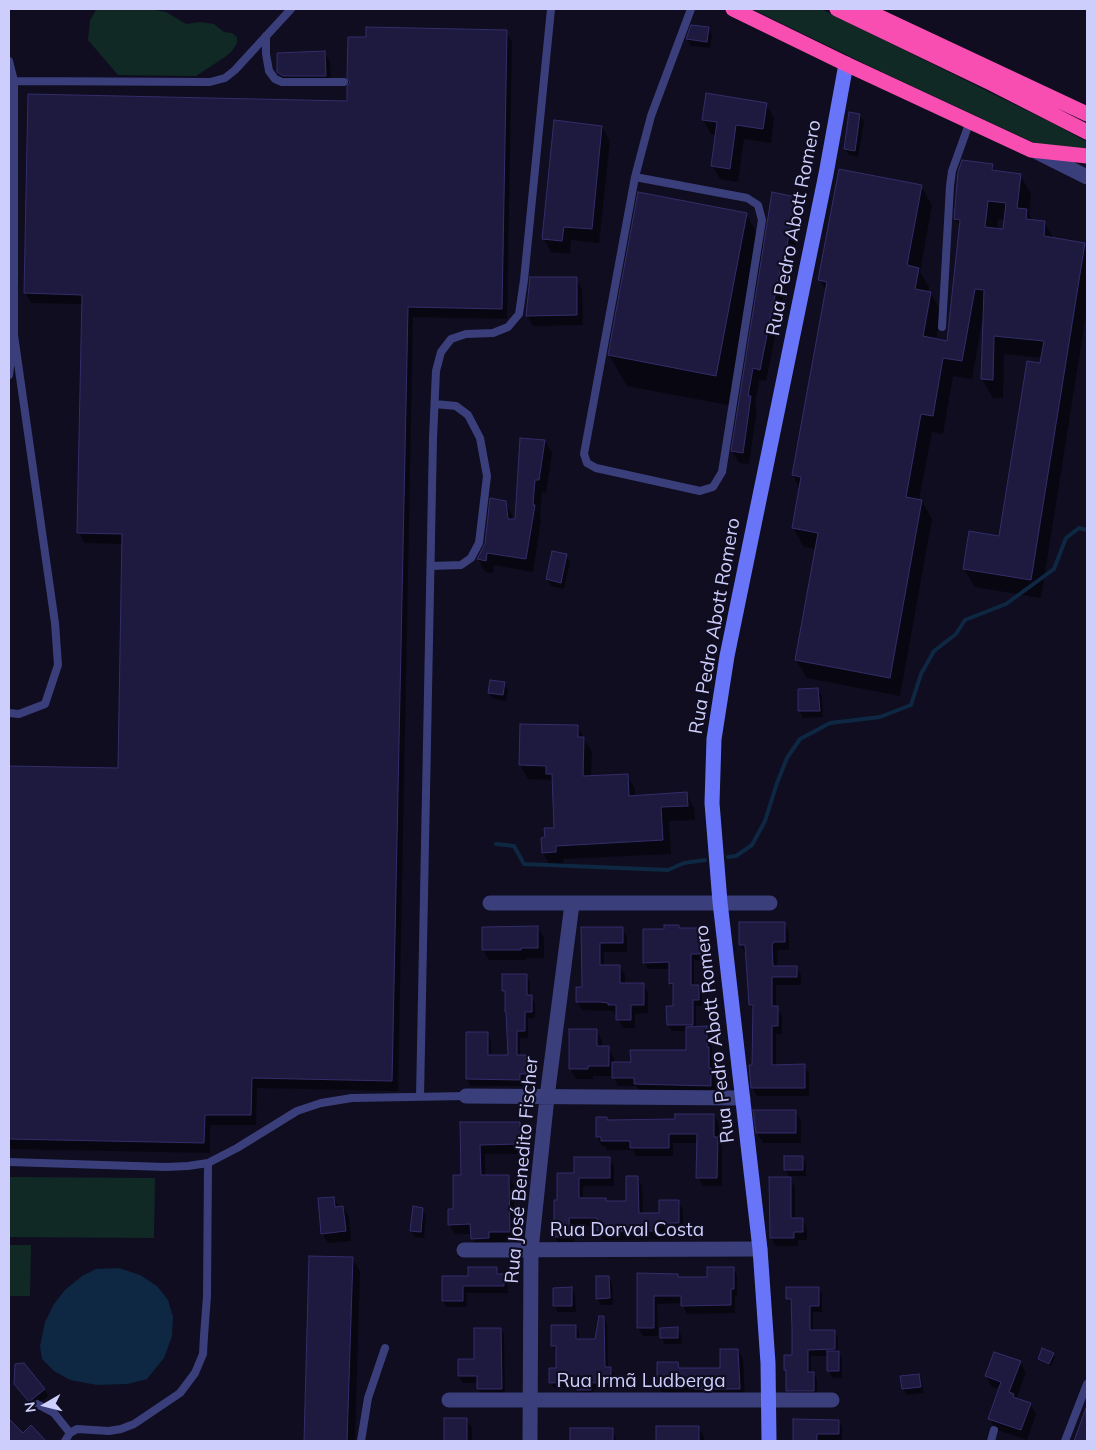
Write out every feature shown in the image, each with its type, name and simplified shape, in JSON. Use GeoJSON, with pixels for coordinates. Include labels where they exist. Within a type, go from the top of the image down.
{"type":"FeatureCollection","features":[{"type":"Feature","properties":{"kind":"highway"},"geometry":{"type":"LineString","coordinates":[[733,9],[846,64],[1032,150],[1087,156]]}},
{"type":"Feature","properties":{"kind":"highway"},"geometry":{"type":"LineString","coordinates":[[837,9],[993,84],[1087,132]]}},
{"type":"Feature","properties":{"kind":"highway"},"geometry":{"type":"LineString","coordinates":[[864,9],[1087,114]]}},
{"type":"Feature","properties":{"kind":"street","name":"Rua Pedro Abott Romero"},"geometry":{"type":"LineString","coordinates":[[769,1441],[768,1363],[760,1249],[720,902],[712,803],[714,739],[727,656],[826,174],[846,64]]}},
{"type":"Feature","properties":{"kind":"street"},"geometry":{"type":"LineString","coordinates":[[1032,150],[1087,177]]}},
{"type":"Feature","properties":{"kind":"street"},"geometry":{"type":"LineString","coordinates":[[490,904],[770,903]]}},
{"type":"Feature","properties":{"kind":"street","name":"Rua José Benedito Fischer"},"geometry":{"type":"LineString","coordinates":[[530,1441],[531,1250],[547,1096],[572,904]]}},
{"type":"Feature","properties":{"kind":"street"},"geometry":{"type":"LineString","coordinates":[[466,1096],[744,1098]]}},
{"type":"Feature","properties":{"kind":"street","name":"Rua Dorval Costa"},"geometry":{"type":"LineString","coordinates":[[464,1250],[760,1249]]}},
{"type":"Feature","properties":{"kind":"street","name":"Rua Irmã Ludberga"},"geometry":{"type":"LineString","coordinates":[[449,1400],[832,1400]]}},
{"type":"Feature","properties":{"kind":"lane"},"geometry":{"type":"LineString","coordinates":[[14,81],[210,82],[225,78],[235,70],[291,9]]}},
{"type":"Feature","properties":{"kind":"lane"},"geometry":{"type":"LineString","coordinates":[[420,1098],[436,371],[441,352],[451,339],[466,334],[493,334],[508,327],[519,314],[551,9]]}},
{"type":"Feature","properties":{"kind":"lane"},"geometry":{"type":"LineString","coordinates":[[635,177],[746,198],[758,205],[762,220],[722,472],[713,487],[700,491],[596,468],[587,463],[584,454],[635,177],[651,116],[691,9]]}},
{"type":"Feature","properties":{"kind":"lane"},"geometry":{"type":"LineString","coordinates":[[266,36],[266,54],[269,71],[275,79],[282,82],[344,82]]}},
{"type":"Feature","properties":{"kind":"lane"},"geometry":{"type":"LineString","coordinates":[[9,61],[14,81],[14,335],[9,375]]}},
{"type":"Feature","properties":{"kind":"lane"},"geometry":{"type":"LineString","coordinates":[[942,327],[950,186],[952,172],[970,121]]}},
{"type":"Feature","properties":{"kind":"lane"},"geometry":{"type":"LineString","coordinates":[[9,713],[19,714],[45,704],[58,665],[55,623],[14,335]]}},
{"type":"Feature","properties":{"kind":"lane"},"geometry":{"type":"LineString","coordinates":[[431,566],[461,565],[471,558],[479,543],[487,476],[480,438],[468,415],[456,406],[435,404]]}},
{"type":"Feature","properties":{"kind":"lane"},"geometry":{"type":"LineString","coordinates":[[9,1162],[166,1167],[208,1163],[238,1148],[297,1111],[321,1103],[352,1098],[466,1096]]}},
{"type":"Feature","properties":{"kind":"lane"},"geometry":{"type":"LineString","coordinates":[[64,1441],[70,1433],[77,1429],[109,1431],[134,1424],[180,1392],[195,1373],[203,1354],[206,1316],[208,1163]]}},
{"type":"Feature","properties":{"kind":"lane"},"geometry":{"type":"LineString","coordinates":[[361,1441],[368,1398],[385,1348]]}},
{"type":"Feature","properties":{"kind":"lane"},"geometry":{"type":"LineString","coordinates":[[1065,1441],[1087,1384]]}},
{"type":"Feature","properties":{"kind":"lane"},"geometry":{"type":"LineString","coordinates":[[37,1404],[54,1413],[70,1433]]}},
{"type":"Feature","properties":{"kind":"lane"},"geometry":{"type":"LineString","coordinates":[[991,1441],[994,1430]]}},
{"type":"Feature","properties":{"kind":"green space"},"geometry":{"type":"Polygon","coordinates":[[[148,9],[166,12],[186,24],[200,22],[214,24],[224,32],[232,33],[237,37],[237,43],[225,57],[196,76],[118,75],[88,40],[90,20],[96,10],[148,9]]]}},
{"type":"Feature","properties":{"kind":"green space"},"geometry":{"type":"Polygon","coordinates":[[[752,9],[821,9],[1060,127],[1087,142],[1087,149],[1035,143],[752,9]]]}},
{"type":"Feature","properties":{"kind":"green space"},"geometry":{"type":"Polygon","coordinates":[[[9,1177],[155,1178],[154,1238],[9,1237],[9,1177]]]}},
{"type":"Feature","properties":{"kind":"green space"},"geometry":{"type":"Polygon","coordinates":[[[9,1245],[31,1245],[30,1296],[9,1296],[9,1245]]]}},
{"type":"Feature","properties":{"kind":"water"},"geometry":{"type":"Polygon","coordinates":[[[119,1268],[140,1275],[157,1286],[168,1300],[173,1317],[172,1336],[164,1358],[147,1379],[128,1384],[97,1385],[70,1380],[54,1371],[42,1359],[40,1346],[45,1322],[54,1304],[65,1290],[82,1276],[96,1269],[119,1268]]]}},
{"type":"Feature","properties":{"kind":"building"},"geometry":{"type":"Polygon","coordinates":[[[691,25],[709,27],[707,42],[686,39],[691,25]]]}},
{"type":"Feature","properties":{"kind":"building"},"geometry":{"type":"Polygon","coordinates":[[[366,27],[507,30],[502,309],[408,307],[392,1081],[252,1078],[251,1115],[205,1115],[204,1143],[9,1139],[9,766],[118,768],[122,534],[77,533],[82,295],[24,293],[28,94],[347,101],[347,87],[350,82],[347,78],[348,37],[366,37],[366,27]]]}},
{"type":"Feature","properties":{"kind":"building"},"geometry":{"type":"Polygon","coordinates":[[[325,51],[326,76],[283,76],[277,72],[277,53],[325,51]]]}},
{"type":"Feature","properties":{"kind":"building"},"geometry":{"type":"Polygon","coordinates":[[[706,93],[767,103],[763,129],[736,125],[730,169],[711,166],[717,122],[702,120],[706,93]]]}},
{"type":"Feature","properties":{"kind":"building"},"geometry":{"type":"Polygon","coordinates":[[[849,112],[860,114],[855,151],[844,149],[849,112]]]}},
{"type":"Feature","properties":{"kind":"building"},"geometry":{"type":"Polygon","coordinates":[[[554,120],[602,126],[592,229],[564,227],[562,241],[542,239],[554,120]]]}},
{"type":"Feature","properties":{"kind":"building"},"geometry":{"type":"Polygon","coordinates":[[[962,160],[993,164],[992,170],[1021,174],[1017,208],[1027,209],[1026,219],[1045,221],[1044,236],[1085,243],[1031,580],[963,569],[969,531],[999,536],[1027,361],[1040,363],[1044,341],[994,336],[993,380],[981,379],[984,290],[975,289],[962,361],[943,358],[933,416],[921,414],[906,497],[922,500],[890,678],[795,660],[818,533],[792,528],[801,477],[792,475],[827,282],[818,280],[839,169],[922,185],[907,265],[919,268],[915,289],[931,292],[923,336],[947,341],[960,220],[954,219],[958,172],[962,160]],[[988,201],[985,227],[1003,229],[1006,203],[988,201]]]}},
{"type":"Feature","properties":{"kind":"building"},"geometry":{"type":"Polygon","coordinates":[[[638,192],[747,213],[716,376],[608,355],[638,192]]]}},
{"type":"Feature","properties":{"kind":"building"},"geometry":{"type":"Polygon","coordinates":[[[772,192],[796,197],[783,267],[781,266],[760,370],[753,368],[748,396],[751,396],[743,453],[731,451],[772,192]]]}},
{"type":"Feature","properties":{"kind":"building"},"geometry":{"type":"Polygon","coordinates":[[[530,277],[577,277],[577,315],[526,316],[530,277]]]}},
{"type":"Feature","properties":{"kind":"building"},"geometry":{"type":"Polygon","coordinates":[[[520,438],[545,440],[539,480],[535,480],[533,505],[535,505],[526,559],[487,553],[486,561],[477,559],[485,544],[490,498],[506,501],[508,519],[515,519],[520,438]]]}},
{"type":"Feature","properties":{"kind":"building"},"geometry":{"type":"Polygon","coordinates":[[[552,551],[567,554],[561,583],[546,579],[552,551]]]}},
{"type":"Feature","properties":{"kind":"building"},"geometry":{"type":"Polygon","coordinates":[[[490,680],[505,682],[503,695],[488,693],[490,680]]]}},
{"type":"Feature","properties":{"kind":"building"},"geometry":{"type":"Polygon","coordinates":[[[818,688],[820,711],[798,711],[798,689],[818,688]]]}},
{"type":"Feature","properties":{"kind":"building"},"geometry":{"type":"Polygon","coordinates":[[[520,724],[578,725],[578,737],[584,737],[583,776],[628,774],[629,796],[687,792],[688,806],[661,807],[663,840],[556,846],[556,852],[542,853],[541,838],[545,837],[544,828],[554,828],[552,774],[546,774],[546,766],[519,765],[520,724]]]}},
{"type":"Feature","properties":{"kind":"building"},"geometry":{"type":"Polygon","coordinates":[[[739,922],[785,922],[785,942],[774,942],[772,945],[773,966],[797,966],[797,977],[772,977],[772,1006],[778,1006],[778,1026],[772,1026],[772,1065],[805,1064],[805,1088],[751,1088],[749,1065],[752,1065],[753,1005],[749,1005],[745,945],[739,945],[739,922]]]}},
{"type":"Feature","properties":{"kind":"building"},"geometry":{"type":"Polygon","coordinates":[[[664,925],[679,925],[679,928],[700,928],[700,954],[691,954],[691,985],[699,985],[699,1000],[693,1000],[693,1025],[667,1025],[666,1006],[673,1006],[673,983],[669,984],[669,962],[643,963],[643,929],[664,929],[664,925]]]}},
{"type":"Feature","properties":{"kind":"building"},"geometry":{"type":"Polygon","coordinates":[[[538,926],[538,948],[482,950],[482,927],[538,926]]]}},
{"type":"Feature","properties":{"kind":"building"},"geometry":{"type":"Polygon","coordinates":[[[581,927],[623,927],[623,943],[600,943],[600,965],[620,965],[620,983],[644,983],[644,1005],[631,1005],[631,1020],[616,1020],[616,1005],[600,1002],[576,1002],[576,987],[582,987],[581,927]]]}},
{"type":"Feature","properties":{"kind":"building"},"geometry":{"type":"Polygon","coordinates":[[[502,974],[527,974],[527,995],[532,995],[532,1012],[525,1012],[525,1031],[517,1031],[517,1055],[526,1055],[526,1074],[520,1074],[520,1080],[466,1079],[466,1032],[488,1032],[488,1055],[508,1055],[505,991],[502,991],[502,974]]]}},
{"type":"Feature","properties":{"kind":"building"},"geometry":{"type":"Polygon","coordinates":[[[707,1026],[711,1086],[634,1084],[634,1078],[612,1078],[612,1062],[631,1062],[630,1050],[686,1050],[686,1027],[707,1026]]]}},
{"type":"Feature","properties":{"kind":"building"},"geometry":{"type":"Polygon","coordinates":[[[569,1029],[597,1029],[597,1046],[609,1046],[609,1066],[588,1066],[588,1069],[569,1069],[569,1029]]]}},
{"type":"Feature","properties":{"kind":"building"},"geometry":{"type":"Polygon","coordinates":[[[753,1110],[796,1110],[796,1133],[756,1133],[753,1110]]]}},
{"type":"Feature","properties":{"kind":"building"},"geometry":{"type":"Polygon","coordinates":[[[675,1114],[714,1114],[714,1137],[718,1137],[717,1178],[696,1178],[697,1134],[669,1134],[669,1148],[630,1148],[630,1141],[601,1141],[601,1137],[596,1137],[596,1117],[607,1117],[607,1120],[675,1119],[675,1114]]]}},
{"type":"Feature","properties":{"kind":"building"},"geometry":{"type":"Polygon","coordinates":[[[460,1122],[520,1122],[520,1144],[480,1145],[481,1175],[509,1175],[510,1232],[489,1232],[489,1238],[471,1239],[470,1224],[448,1225],[448,1209],[453,1209],[453,1175],[461,1175],[460,1122]]]}},
{"type":"Feature","properties":{"kind":"building"},"geometry":{"type":"Polygon","coordinates":[[[784,1156],[803,1156],[803,1170],[784,1170],[784,1156]]]}},
{"type":"Feature","properties":{"kind":"building"},"geometry":{"type":"Polygon","coordinates":[[[574,1157],[610,1157],[610,1178],[579,1178],[579,1198],[606,1198],[606,1201],[626,1201],[626,1176],[638,1176],[639,1213],[659,1213],[659,1200],[679,1200],[679,1223],[657,1223],[657,1231],[597,1231],[597,1218],[569,1218],[570,1237],[554,1237],[554,1200],[557,1200],[557,1173],[574,1173],[574,1157]]]}},
{"type":"Feature","properties":{"kind":"building"},"geometry":{"type":"Polygon","coordinates":[[[769,1177],[791,1177],[791,1218],[803,1218],[803,1232],[794,1232],[794,1238],[770,1238],[769,1177]]]}},
{"type":"Feature","properties":{"kind":"building"},"geometry":{"type":"Polygon","coordinates":[[[334,1197],[335,1207],[343,1206],[346,1231],[321,1234],[318,1198],[334,1197]]]}},
{"type":"Feature","properties":{"kind":"building"},"geometry":{"type":"Polygon","coordinates":[[[413,1206],[423,1208],[421,1232],[410,1231],[413,1206]]]}},
{"type":"Feature","properties":{"kind":"building"},"geometry":{"type":"Polygon","coordinates":[[[309,1256],[353,1257],[347,1441],[304,1441],[309,1256]]]}},
{"type":"Feature","properties":{"kind":"building"},"geometry":{"type":"Polygon","coordinates":[[[468,1267],[497,1267],[497,1274],[504,1274],[504,1286],[463,1286],[463,1301],[442,1301],[442,1276],[468,1276],[468,1267]]]}},
{"type":"Feature","properties":{"kind":"building"},"geometry":{"type":"Polygon","coordinates":[[[707,1267],[734,1267],[734,1289],[731,1289],[731,1305],[681,1306],[681,1296],[654,1296],[654,1328],[637,1328],[637,1273],[678,1274],[678,1277],[707,1277],[707,1267]]]}},
{"type":"Feature","properties":{"kind":"building"},"geometry":{"type":"Polygon","coordinates":[[[596,1276],[609,1276],[610,1298],[596,1299],[596,1276]]]}},
{"type":"Feature","properties":{"kind":"building"},"geometry":{"type":"Polygon","coordinates":[[[572,1287],[572,1306],[553,1306],[553,1288],[572,1287]]]}},
{"type":"Feature","properties":{"kind":"building"},"geometry":{"type":"Polygon","coordinates":[[[786,1287],[819,1287],[819,1306],[810,1306],[810,1330],[835,1330],[835,1349],[808,1350],[808,1372],[814,1372],[814,1391],[786,1391],[784,1355],[792,1355],[792,1329],[791,1299],[786,1299],[786,1287]]]}},
{"type":"Feature","properties":{"kind":"building"},"geometry":{"type":"Polygon","coordinates":[[[599,1316],[604,1316],[605,1367],[611,1367],[611,1382],[591,1383],[591,1390],[577,1390],[577,1382],[549,1383],[549,1368],[556,1368],[556,1346],[551,1346],[551,1325],[576,1325],[576,1339],[595,1339],[599,1316]]]}},
{"type":"Feature","properties":{"kind":"building"},"geometry":{"type":"Polygon","coordinates":[[[678,1327],[678,1338],[660,1338],[660,1328],[678,1327]]]}},
{"type":"Feature","properties":{"kind":"building"},"geometry":{"type":"Polygon","coordinates":[[[474,1328],[501,1328],[502,1389],[477,1389],[477,1376],[458,1376],[458,1359],[474,1359],[474,1328]]]}},
{"type":"Feature","properties":{"kind":"building"},"geometry":{"type":"Polygon","coordinates":[[[1042,1348],[1054,1353],[1049,1364],[1038,1359],[1042,1348]]]}},
{"type":"Feature","properties":{"kind":"building"},"geometry":{"type":"Polygon","coordinates":[[[720,1349],[738,1349],[740,1389],[694,1389],[694,1386],[657,1386],[657,1362],[678,1362],[679,1368],[720,1368],[720,1349]]]}},
{"type":"Feature","properties":{"kind":"building"},"geometry":{"type":"Polygon","coordinates":[[[827,1351],[839,1351],[839,1371],[827,1371],[827,1351]]]}},
{"type":"Feature","properties":{"kind":"building"},"geometry":{"type":"Polygon","coordinates":[[[994,1352],[1021,1361],[1009,1392],[1014,1394],[1013,1397],[1031,1403],[1021,1430],[988,1419],[1001,1382],[985,1376],[994,1352]]]}},
{"type":"Feature","properties":{"kind":"building"},"geometry":{"type":"Polygon","coordinates":[[[24,1363],[45,1389],[29,1402],[14,1384],[15,1364],[24,1363]]]}},
{"type":"Feature","properties":{"kind":"building"},"geometry":{"type":"Polygon","coordinates":[[[919,1374],[921,1387],[902,1389],[900,1376],[919,1374]]]}},
{"type":"Feature","properties":{"kind":"building"},"geometry":{"type":"Polygon","coordinates":[[[1086,1408],[1087,1441],[1074,1441],[1086,1408]]]}},
{"type":"Feature","properties":{"kind":"building"},"geometry":{"type":"Polygon","coordinates":[[[444,1418],[467,1418],[467,1441],[444,1441],[444,1418]]]}},
{"type":"Feature","properties":{"kind":"building"},"geometry":{"type":"Polygon","coordinates":[[[9,1419],[23,1433],[31,1425],[46,1441],[9,1441],[9,1419]]]}},
{"type":"Feature","properties":{"kind":"building"},"geometry":{"type":"Polygon","coordinates":[[[793,1419],[839,1420],[839,1434],[817,1434],[817,1441],[793,1441],[793,1419]]]}},
{"type":"Feature","properties":{"kind":"building"},"geometry":{"type":"Polygon","coordinates":[[[656,1426],[699,1426],[699,1441],[656,1441],[656,1426]]]}},
{"type":"Feature","properties":{"kind":"building"},"geometry":{"type":"Polygon","coordinates":[[[570,1428],[613,1428],[613,1441],[570,1441],[570,1428]]]}},
{"type":"Feature","properties":{"kind":"waterway"},"geometry":{"type":"LineString","coordinates":[[728,857],[736,856],[752,845],[765,821],[787,758],[800,739],[830,723],[880,717],[911,705],[921,674],[934,651],[956,634],[965,620],[1006,604],[1054,569],[1066,538],[1079,528],[1087,530]]}},
{"type":"Feature","properties":{"kind":"waterway"},"geometry":{"type":"LineString","coordinates":[[496,844],[514,846],[524,864],[668,870],[684,863],[705,860]]}}]}
